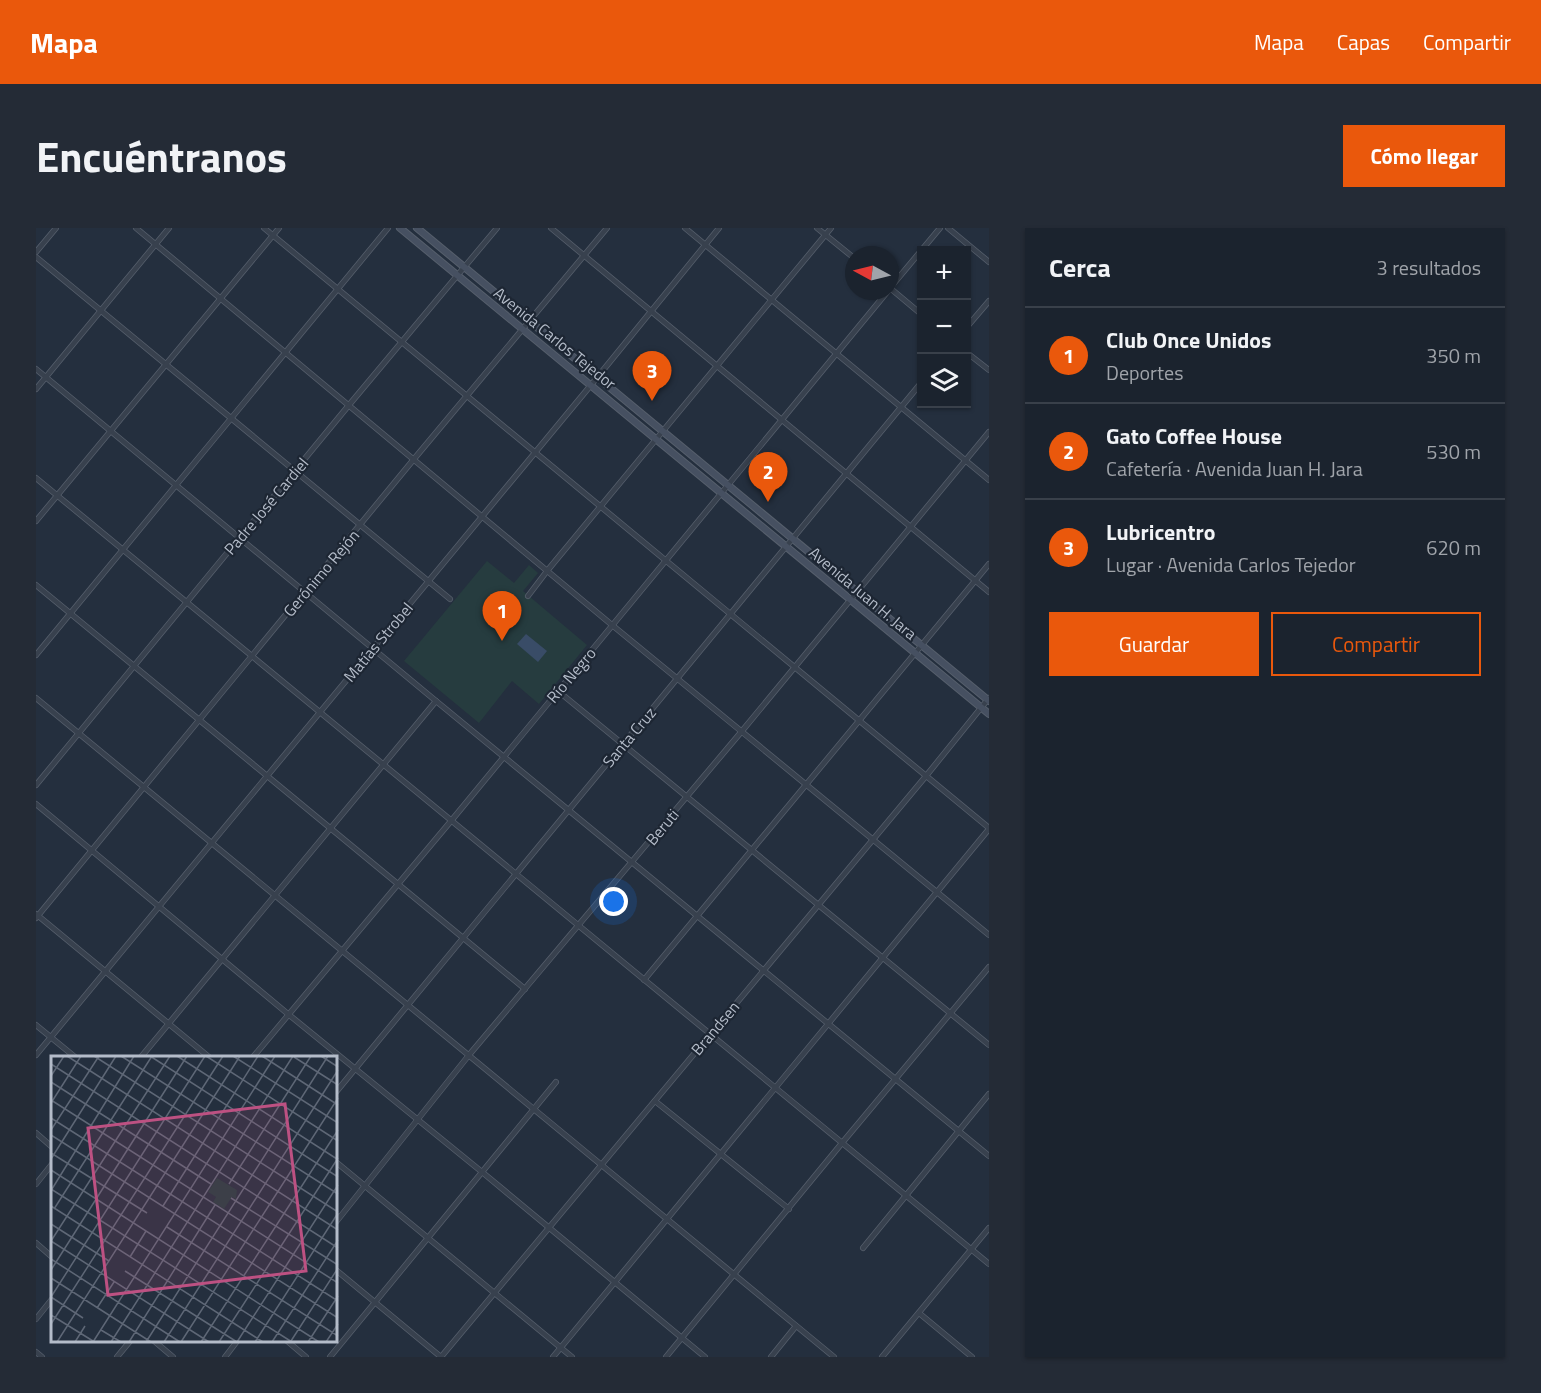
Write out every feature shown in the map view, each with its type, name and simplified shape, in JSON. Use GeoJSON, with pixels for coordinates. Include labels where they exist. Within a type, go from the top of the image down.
{"type":"FeatureCollection","features":[{"type":"Feature","properties":{"kind":"main road","name":"Avenida Carlos Tejedor"},"geometry":{"type":"LineString","coordinates":[[400,228],[721,492]]}},
{"type":"Feature","properties":{"kind":"main road","name":"Avenida Carlos Tejedor"},"geometry":{"type":"LineString","coordinates":[[417,228],[727,485]]}},
{"type":"Feature","properties":{"kind":"main road","name":"Avenida Juan H. Jara"},"geometry":{"type":"LineString","coordinates":[[727,485],[988,699]]}},
{"type":"Feature","properties":{"kind":"main road","name":"Avenida Juan H. Jara"},"geometry":{"type":"LineString","coordinates":[[721,492],[989,714]]}},
{"type":"Feature","properties":{"kind":"street"},"geometry":{"type":"LineString","coordinates":[[36,252],[56,228]]}},
{"type":"Feature","properties":{"kind":"street"},"geometry":{"type":"LineString","coordinates":[[136,228],[989,934]]}},
{"type":"Feature","properties":{"kind":"street"},"geometry":{"type":"LineString","coordinates":[[36,389],[170,228]]}},
{"type":"Feature","properties":{"kind":"street"},"geometry":{"type":"LineString","coordinates":[[264,228],[989,828],[554,1357]]}},
{"type":"Feature","properties":{"kind":"street"},"geometry":{"type":"LineString","coordinates":[[36,521],[279,228]]}},
{"type":"Feature","properties":{"kind":"street"},"geometry":{"type":"LineString","coordinates":[[36,655],[388,228]]}},
{"type":"Feature","properties":{"kind":"street","name":"Padre José Cardiel"},"geometry":{"type":"LineString","coordinates":[[36,785],[497,228]]}},
{"type":"Feature","properties":{"kind":"street"},"geometry":{"type":"LineString","coordinates":[[551,228],[989,592]]}},
{"type":"Feature","properties":{"kind":"street","name":"Gerónimo Rejón"},"geometry":{"type":"LineString","coordinates":[[37,916],[607,228]]}},
{"type":"Feature","properties":{"kind":"street"},"geometry":{"type":"LineString","coordinates":[[685,228],[989,480]]}},
{"type":"Feature","properties":{"kind":"street","name":"Matías Strobel"},"geometry":{"type":"LineString","coordinates":[[36,1054],[719,228]]}},
{"type":"Feature","properties":{"kind":"street"},"geometry":{"type":"LineString","coordinates":[[818,228],[845,251]]}},
{"type":"Feature","properties":{"kind":"street"},"geometry":{"type":"LineString","coordinates":[[528,596],[831,228]]}},
{"type":"Feature","properties":{"kind":"street","name":"Río Negro"},"geometry":{"type":"LineString","coordinates":[[899,277],[939,228]]}},
{"type":"Feature","properties":{"kind":"street"},"geometry":{"type":"LineString","coordinates":[[948,228],[989,262]]}},
{"type":"Feature","properties":{"kind":"street"},"geometry":{"type":"LineString","coordinates":[[36,257],[450,599]]}},
{"type":"Feature","properties":{"kind":"street"},"geometry":{"type":"LineString","coordinates":[[899,297],[917,311]]}},
{"type":"Feature","properties":{"kind":"street","name":"Río Negro"},"geometry":{"type":"LineString","coordinates":[[254,1056],[451,821],[880,300]]}},
{"type":"Feature","properties":{"kind":"street"},"geometry":{"type":"LineString","coordinates":[[971,322],[989,301]]}},
{"type":"Feature","properties":{"kind":"street"},"geometry":{"type":"LineString","coordinates":[[969,354],[989,370]]}},
{"type":"Feature","properties":{"kind":"street"},"geometry":{"type":"LineString","coordinates":[[36,369],[989,1156]]}},
{"type":"Feature","properties":{"kind":"street","name":"Santa Cruz"},"geometry":{"type":"LineString","coordinates":[[338,1090],[917,388]]}},
{"type":"Feature","properties":{"kind":"street","name":"Beruti"},"geometry":{"type":"LineString","coordinates":[[338,1220],[469,1055],[687,797],[989,432]]}},
{"type":"Feature","properties":{"kind":"street"},"geometry":{"type":"LineString","coordinates":[[36,478],[989,1264]]}},
{"type":"Feature","properties":{"kind":"street"},"geometry":{"type":"LineString","coordinates":[[644,980],[989,564]]}},
{"type":"Feature","properties":{"kind":"street"},"geometry":{"type":"LineString","coordinates":[[36,585],[525,988]]}},
{"type":"Feature","properties":{"kind":"street"},"geometry":{"type":"LineString","coordinates":[[558,691],[989,1045]]}},
{"type":"Feature","properties":{"kind":"street"},"geometry":{"type":"LineString","coordinates":[[36,698],[834,1357]]}},
{"type":"Feature","properties":{"kind":"street","name":"Brandsen"},"geometry":{"type":"LineString","coordinates":[[441,1357],[988,699]]}},
{"type":"Feature","properties":{"kind":"street"},"geometry":{"type":"LineString","coordinates":[[142,1056],[436,701]]}},
{"type":"Feature","properties":{"kind":"street"},"geometry":{"type":"LineString","coordinates":[[36,804],[705,1357]]}},
{"type":"Feature","properties":{"kind":"street"},"geometry":{"type":"LineString","coordinates":[[37,916],[208,1056]]}},
{"type":"Feature","properties":{"kind":"street"},"geometry":{"type":"LineString","coordinates":[[666,1357],[989,967]]}},
{"type":"Feature","properties":{"kind":"street"},"geometry":{"type":"LineString","coordinates":[[36,1025],[74,1056]]}},
{"type":"Feature","properties":{"kind":"street"},"geometry":{"type":"LineString","coordinates":[[330,1357],[556,1082]]}},
{"type":"Feature","properties":{"kind":"street"},"geometry":{"type":"LineString","coordinates":[[863,1248],[989,1094]]}},
{"type":"Feature","properties":{"kind":"street"},"geometry":{"type":"LineString","coordinates":[[655,1101],[789,1209]]}},
{"type":"Feature","properties":{"kind":"street"},"geometry":{"type":"LineString","coordinates":[[36,1133],[51,1146]]}},
{"type":"Feature","properties":{"kind":"street"},"geometry":{"type":"LineString","coordinates":[[338,1164],[572,1357]]}},
{"type":"Feature","properties":{"kind":"street"},"geometry":{"type":"LineString","coordinates":[[36,1184],[51,1165]]}},
{"type":"Feature","properties":{"kind":"street"},"geometry":{"type":"LineString","coordinates":[[882,1357],[989,1228]]}},
{"type":"Feature","properties":{"kind":"street"},"geometry":{"type":"LineString","coordinates":[[36,1243],[51,1256]]}},
{"type":"Feature","properties":{"kind":"street"},"geometry":{"type":"LineString","coordinates":[[338,1272],[441,1357]]}},
{"type":"Feature","properties":{"kind":"street"},"geometry":{"type":"LineString","coordinates":[[36,1318],[51,1300]]}},
{"type":"Feature","properties":{"kind":"street"},"geometry":{"type":"LineString","coordinates":[[919,1313],[972,1357]]}},
{"type":"Feature","properties":{"kind":"street"},"geometry":{"type":"LineString","coordinates":[[771,1357],[796,1326]]}},
{"type":"Feature","properties":{"kind":"street"},"geometry":{"type":"LineString","coordinates":[[117,1357],[130,1342]]}},
{"type":"Feature","properties":{"kind":"street"},"geometry":{"type":"LineString","coordinates":[[154,1342],[173,1357]]}},
{"type":"Feature","properties":{"kind":"street"},"geometry":{"type":"LineString","coordinates":[[225,1357],[237,1342]]}},
{"type":"Feature","properties":{"kind":"street"},"geometry":{"type":"LineString","coordinates":[[287,1342],[306,1357]]}},
{"type":"Feature","properties":{"kind":"street"},"geometry":{"type":"LineString","coordinates":[[36,1352],[42,1357]]}},
{"type":"Feature","properties":{"kind":"green space"},"geometry":{"type":"Polygon","coordinates":[[[487,561],[514,583],[529,565],[538,573],[523,591],[587,645],[539,704],[512,681],[479,723],[404,661],[487,561]]]}},
{"type":"Feature","properties":{"kind":"water"},"geometry":{"type":"Polygon","coordinates":[[[526,634],[547,651],[538,662],[517,644],[526,634]]]}},
{"type":"Feature","properties":{"kind":"place","name":"Lubricentro"},"geometry":{"type":"Point","coordinates":[652,401]}},
{"type":"Feature","properties":{"kind":"place","name":"Gato Coffee House"},"geometry":{"type":"Point","coordinates":[768,502]}},
{"type":"Feature","properties":{"kind":"place","name":"Club Once Unidos"},"geometry":{"type":"Point","coordinates":[502,641]}}]}
